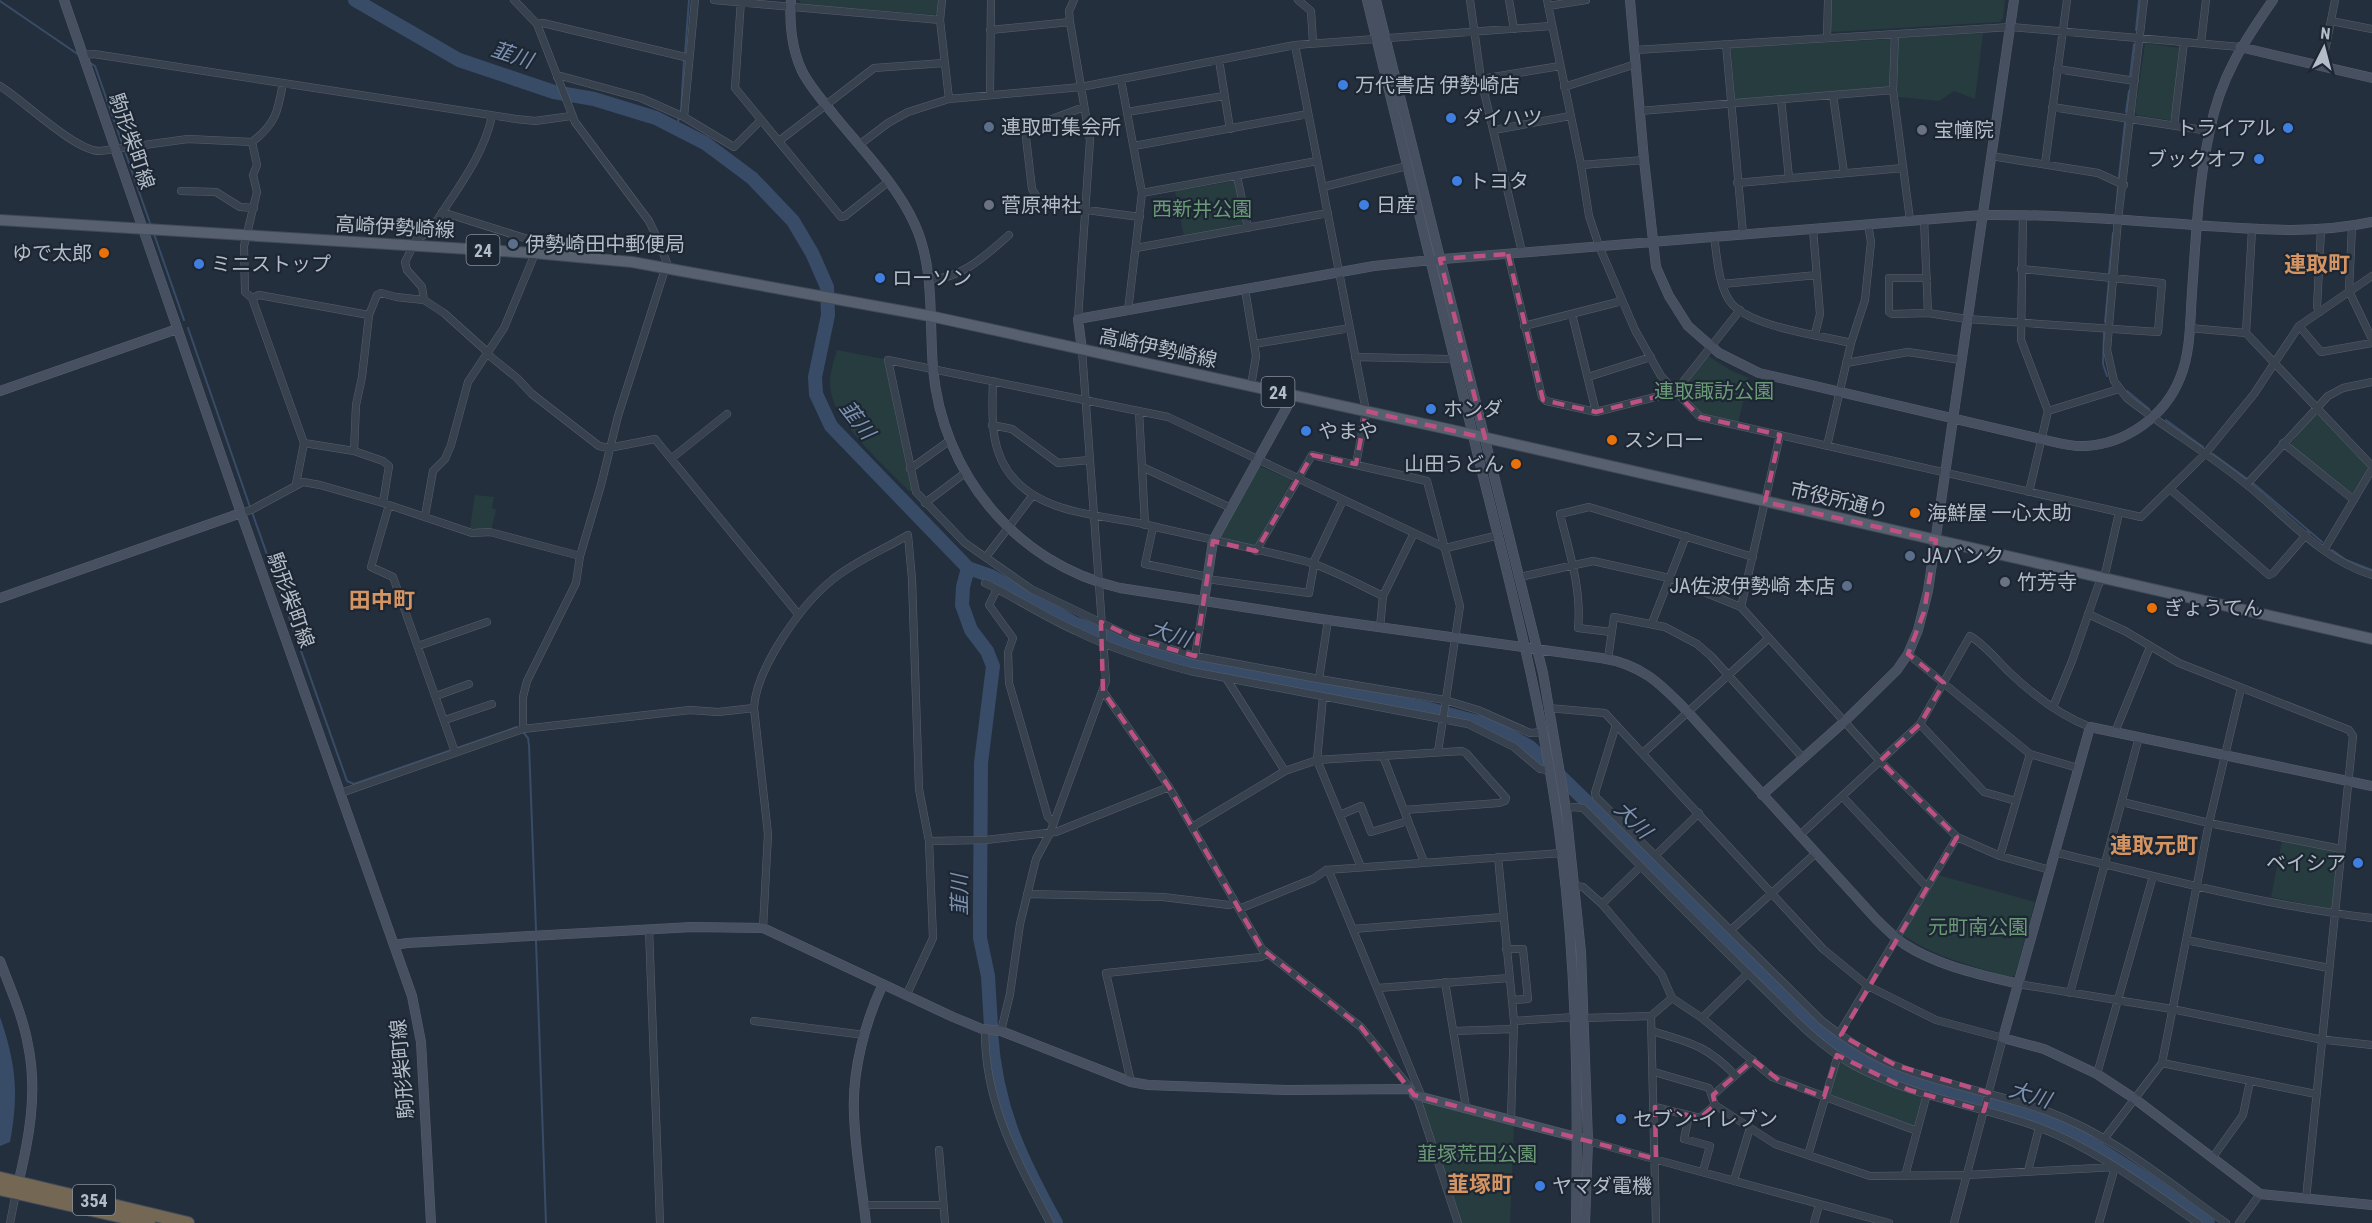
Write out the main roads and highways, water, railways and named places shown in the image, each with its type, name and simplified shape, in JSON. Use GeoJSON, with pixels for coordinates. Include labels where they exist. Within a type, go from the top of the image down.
{"type":"FeatureCollection","features":[{"type":"Feature","properties":{"kind":"highway","name":"354"},"geometry":{"type":"LineString","coordinates":[[0,1178],[17,1188],[149,1223]]}},
{"type":"Feature","properties":{"kind":"highway","name":"354"},"geometry":{"type":"LineString","coordinates":[[0,1189],[17,1188],[188,1223]]}},
{"type":"Feature","properties":{"kind":"main road","name":"高崎伊勢崎線"},"geometry":{"type":"LineString","coordinates":[[0,220],[534,253],[665,267],[930,316],[1473,435]]}},
{"type":"Feature","properties":{"kind":"main road","name":"市役所通り"},"geometry":{"type":"LineString","coordinates":[[1473,435],[2372,639]]}},
{"type":"Feature","properties":{"kind":"water"},"geometry":{"type":"Polygon","coordinates":[[[0,1017],[13,1064],[15,1093],[10,1142],[0,1146],[0,1017]]]}},
{"type":"Feature","properties":{"kind":"waterway","name":"大川"},"geometry":{"type":"LineString","coordinates":[[355,0],[459,60],[554,92],[594,99],[656,118],[705,143],[752,178],[793,221],[812,253],[827,287],[828,315],[815,377],[816,394],[831,426],[968,568],[991,576],[1074,623],[1187,663],[1429,709],[1493,726],[1530,747],[1753,967],[1817,1028],[1841,1046],[1892,1074],[2050,1123],[2079,1136],[2146,1179],[2208,1223]]}},
{"type":"Feature","properties":{"kind":"waterway"},"geometry":{"type":"LineString","coordinates":[[685,54],[689,0]]}},
{"type":"Feature","properties":{"kind":"waterway"},"geometry":{"type":"LineString","coordinates":[[2136,30],[2139,0]]}},
{"type":"Feature","properties":{"kind":"waterway"},"geometry":{"type":"LineString","coordinates":[[0,1],[79,55]]}},
{"type":"Feature","properties":{"kind":"waterway"},"geometry":{"type":"LineString","coordinates":[[2130,76],[2134,44]]}},
{"type":"Feature","properties":{"kind":"waterway"},"geometry":{"type":"LineString","coordinates":[[676,128],[681,111],[684,60]]}},
{"type":"Feature","properties":{"kind":"waterway"},"geometry":{"type":"LineString","coordinates":[[89,62],[95,66],[151,226]]}},
{"type":"Feature","properties":{"kind":"waterway"},"geometry":{"type":"LineString","coordinates":[[2126,112],[2129,91]]}},
{"type":"Feature","properties":{"kind":"waterway"},"geometry":{"type":"LineString","coordinates":[[2119,177],[2125,122]]}},
{"type":"Feature","properties":{"kind":"waterway"},"geometry":{"type":"LineString","coordinates":[[2116,209],[2118,188]]}},
{"type":"Feature","properties":{"kind":"waterway"},"geometry":{"type":"LineString","coordinates":[[2109,273],[2113,233]]}},
{"type":"Feature","properties":{"kind":"waterway"},"geometry":{"type":"LineString","coordinates":[[154,234],[184,320]]}},
{"type":"Feature","properties":{"kind":"waterway"},"geometry":{"type":"LineString","coordinates":[[2105,322],[2109,280]]}},
{"type":"Feature","properties":{"kind":"waterway"},"geometry":{"type":"LineString","coordinates":[[188,328],[250,507]]}},
{"type":"Feature","properties":{"kind":"waterway"},"geometry":{"type":"LineString","coordinates":[[2104,333],[2103,364],[2107,376]]}},
{"type":"Feature","properties":{"kind":"waterway"},"geometry":{"type":"LineString","coordinates":[[2127,391],[2149,409]]}},
{"type":"Feature","properties":{"kind":"waterway"},"geometry":{"type":"LineString","coordinates":[[2166,420],[2203,447]]}},
{"type":"Feature","properties":{"kind":"waterway"},"geometry":{"type":"LineString","coordinates":[[2213,454],[2254,484],[2322,542]]}},
{"type":"Feature","properties":{"kind":"waterway"},"geometry":{"type":"LineString","coordinates":[[252,512],[347,781],[354,784],[519,728]]}},
{"type":"Feature","properties":{"kind":"waterway"},"geometry":{"type":"LineString","coordinates":[[2332,550],[2346,560],[2372,570]]}},
{"type":"Feature","properties":{"kind":"waterway","name":"韮川"},"geometry":{"type":"LineString","coordinates":[[968,568],[963,587],[962,605],[971,630],[987,651],[993,666],[981,763],[980,909],[980,938],[988,976],[991,1027]]}},
{"type":"Feature","properties":{"kind":"waterway"},"geometry":{"type":"LineString","coordinates":[[523,732],[528,738],[529,745],[536,930]]}},
{"type":"Feature","properties":{"kind":"waterway"},"geometry":{"type":"LineString","coordinates":[[536,941],[546,1223]]}},
{"type":"Feature","properties":{"kind":"waterway","name":"韮川"},"geometry":{"type":"LineString","coordinates":[[991,1033],[998,1085],[1004,1109],[1031,1176],[1056,1223]]}},
{"type":"Feature","properties":{"kind":"place","name":"万代書店 伊勢崎店"},"geometry":{"type":"Point","coordinates":[1343,85]}},
{"type":"Feature","properties":{"kind":"place","name":"ダイハツ"},"geometry":{"type":"Point","coordinates":[1451,118]}},
{"type":"Feature","properties":{"kind":"place","name":"連取町集会所"},"geometry":{"type":"Point","coordinates":[989,127]}},
{"type":"Feature","properties":{"kind":"place","name":"トライアル"},"geometry":{"type":"Point","coordinates":[2288,128]}},
{"type":"Feature","properties":{"kind":"place","name":"宝幢院"},"geometry":{"type":"Point","coordinates":[1922,130]}},
{"type":"Feature","properties":{"kind":"place","name":"ブックオフ"},"geometry":{"type":"Point","coordinates":[2259,159]}},
{"type":"Feature","properties":{"kind":"place","name":"トヨタ"},"geometry":{"type":"Point","coordinates":[1457,181]}},
{"type":"Feature","properties":{"kind":"place","name":"菅原神社"},"geometry":{"type":"Point","coordinates":[989,205]}},
{"type":"Feature","properties":{"kind":"place","name":"日産"},"geometry":{"type":"Point","coordinates":[1364,205]}},
{"type":"Feature","properties":{"kind":"place","name":"伊勢崎田中郵便局"},"geometry":{"type":"Point","coordinates":[513,244]}},
{"type":"Feature","properties":{"kind":"place","name":"ゆで太郎"},"geometry":{"type":"Point","coordinates":[104,253]}},
{"type":"Feature","properties":{"kind":"place","name":"ミニストップ"},"geometry":{"type":"Point","coordinates":[199,264]}},
{"type":"Feature","properties":{"kind":"place","name":"ローソン"},"geometry":{"type":"Point","coordinates":[880,278]}},
{"type":"Feature","properties":{"kind":"place","name":"ホンダ"},"geometry":{"type":"Point","coordinates":[1431,409]}},
{"type":"Feature","properties":{"kind":"place","name":"やまや"},"geometry":{"type":"Point","coordinates":[1306,431]}},
{"type":"Feature","properties":{"kind":"place","name":"スシロー"},"geometry":{"type":"Point","coordinates":[1612,440]}},
{"type":"Feature","properties":{"kind":"place","name":"山田うどん"},"geometry":{"type":"Point","coordinates":[1516,464]}},
{"type":"Feature","properties":{"kind":"place","name":"海鮮屋 一心太助"},"geometry":{"type":"Point","coordinates":[1915,513]}},
{"type":"Feature","properties":{"kind":"place","name":"JAバンク"},"geometry":{"type":"Point","coordinates":[1910,556]}},
{"type":"Feature","properties":{"kind":"place","name":"竹芳寺"},"geometry":{"type":"Point","coordinates":[2005,582]}},
{"type":"Feature","properties":{"kind":"place","name":"JA佐波伊勢崎 本店"},"geometry":{"type":"Point","coordinates":[1847,586]}},
{"type":"Feature","properties":{"kind":"place","name":"ぎょうてん"},"geometry":{"type":"Point","coordinates":[2152,608]}},
{"type":"Feature","properties":{"kind":"place","name":"ベイシア"},"geometry":{"type":"Point","coordinates":[2358,863]}},
{"type":"Feature","properties":{"kind":"place","name":"セブン-イレブン"},"geometry":{"type":"Point","coordinates":[1621,1119]}},
{"type":"Feature","properties":{"kind":"place","name":"ヤマダ電機"},"geometry":{"type":"Point","coordinates":[1540,1186]}},
{"type":"Feature","properties":{"kind":"district","name":"連取町"},"geometry":{"type":"Point","coordinates":[2317,264]}},
{"type":"Feature","properties":{"kind":"district","name":"田中町"},"geometry":{"type":"Point","coordinates":[382,600]}},
{"type":"Feature","properties":{"kind":"district","name":"連取元町"},"geometry":{"type":"Point","coordinates":[2154,845]}},
{"type":"Feature","properties":{"kind":"district","name":"韮塚町"},"geometry":{"type":"Point","coordinates":[1480,1184]}},
{"type":"Feature","properties":{"kind":"park label","name":"西新井公園"},"geometry":{"type":"Point","coordinates":[1202,209]}},
{"type":"Feature","properties":{"kind":"park label","name":"連取諏訪公園"},"geometry":{"type":"Point","coordinates":[1714,391]}},
{"type":"Feature","properties":{"kind":"park label","name":"元町南公園"},"geometry":{"type":"Point","coordinates":[1978,927]}},
{"type":"Feature","properties":{"kind":"park label","name":"韮塚荒田公園"},"geometry":{"type":"Point","coordinates":[1477,1154]}}]}
